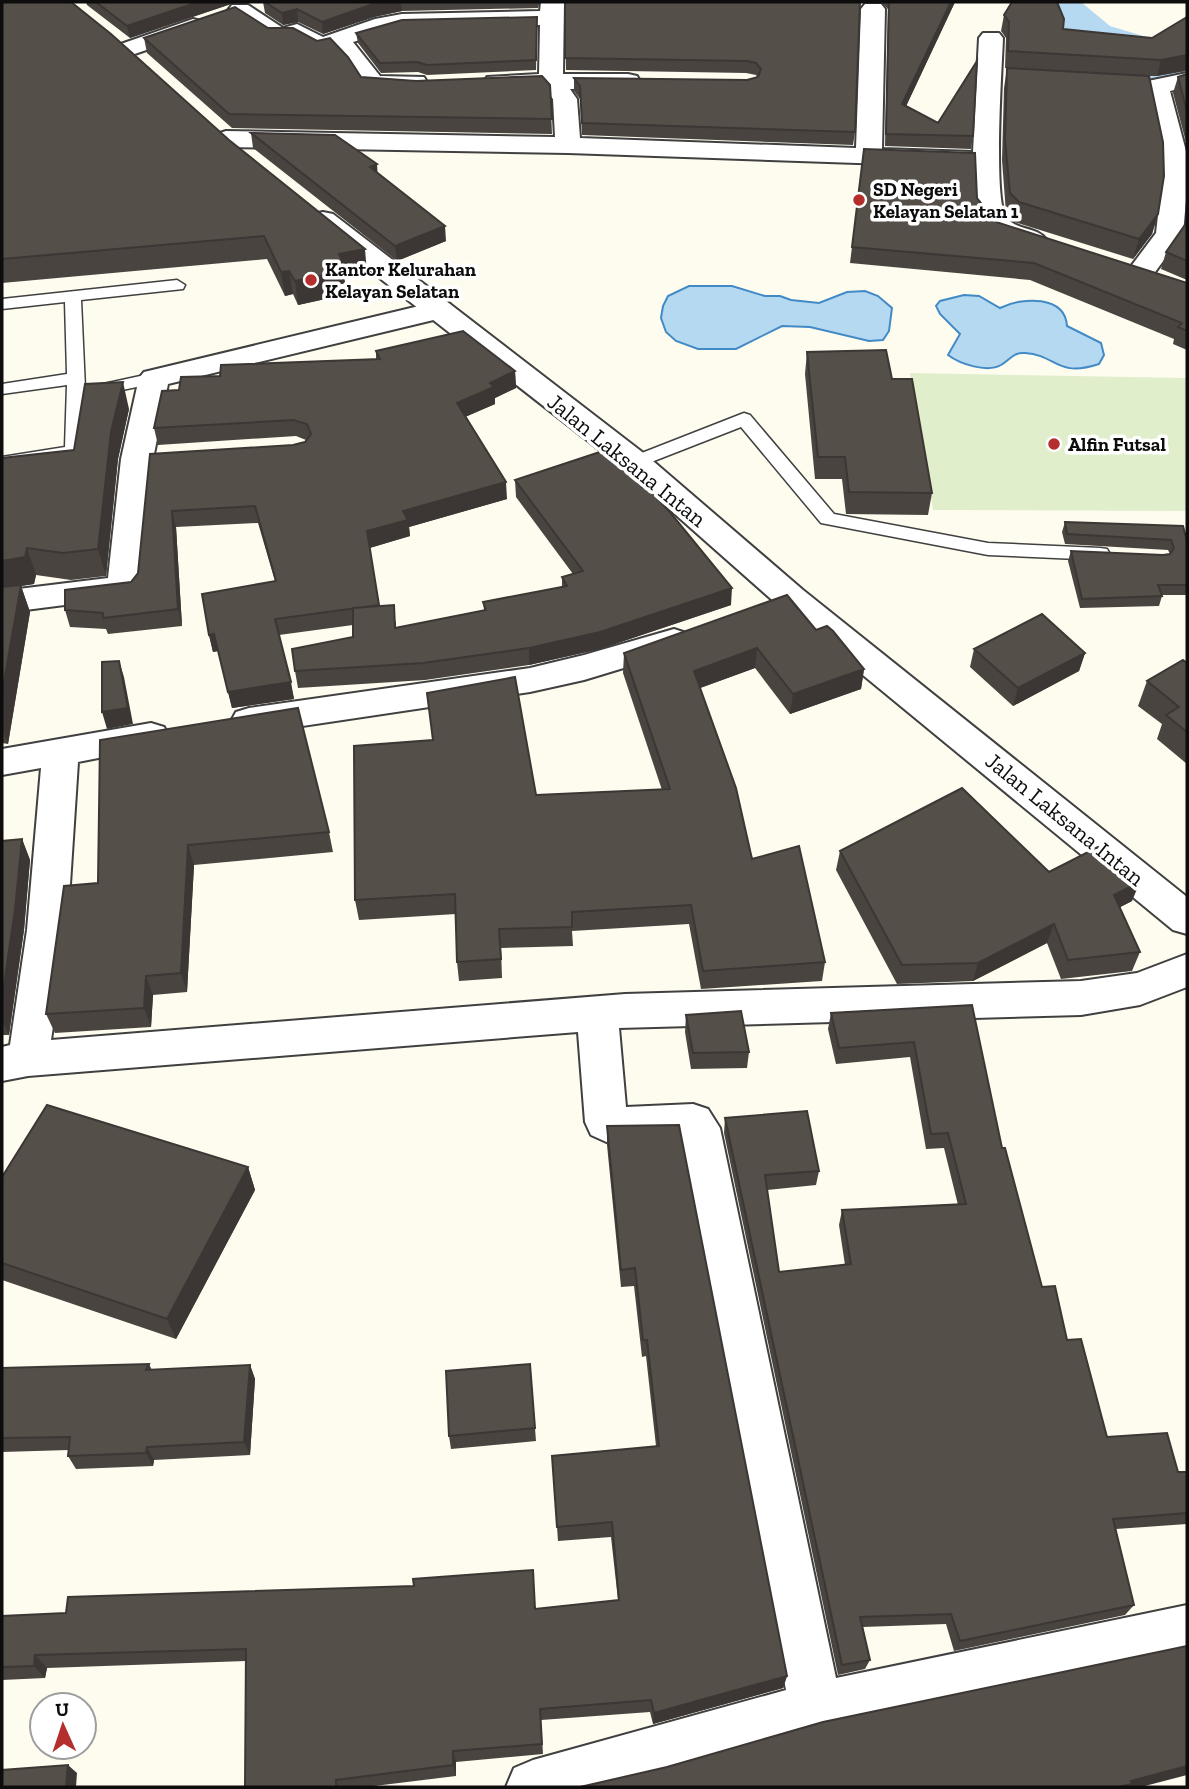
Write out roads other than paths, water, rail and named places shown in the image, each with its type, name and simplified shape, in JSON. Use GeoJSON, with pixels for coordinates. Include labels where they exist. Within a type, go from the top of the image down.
{"type":"FeatureCollection","features":[{"type":"Feature","properties":{"kind":"street"},"geometry":{"type":"LineString","coordinates":[[155,76],[115,41],[265,2]]}},
{"type":"Feature","properties":{"kind":"street"},"geometry":{"type":"LineString","coordinates":[[869,155],[873,9]]}},
{"type":"Feature","properties":{"kind":"street"},"geometry":{"type":"LineString","coordinates":[[240,10],[280,37],[297,31],[320,46],[383,24],[402,21],[551,10],[551,80],[565,99],[568,145]]}},
{"type":"Feature","properties":{"kind":"street"},"geometry":{"type":"LineString","coordinates":[[991,38],[986,160],[990,215],[1003,230],[1052,246]]}},
{"type":"Feature","properties":{"kind":"street"},"geometry":{"type":"LineString","coordinates":[[336,40],[352,53],[372,84],[417,82],[417,86],[444,85]]}},
{"type":"Feature","properties":{"kind":"street"},"geometry":{"type":"LineString","coordinates":[[989,77],[1017,78]]}},
{"type":"Feature","properties":{"kind":"street"},"geometry":{"type":"LineString","coordinates":[[471,83],[551,80],[648,82]]}},
{"type":"Feature","properties":{"kind":"street"},"geometry":{"type":"LineString","coordinates":[[1129,84],[1169,83],[1174,155],[1174,189],[1169,234],[1140,274]]}},
{"type":"Feature","properties":{"kind":"street"},"geometry":{"type":"LineString","coordinates":[[264,172],[215,130],[986,160]]}},
{"type":"Feature","properties":{"kind":"street","name":"Jalan Laksana Intan"},"geometry":{"type":"LineString","coordinates":[[303,204],[635,463],[791,598],[1187,919]]}},
{"type":"Feature","properties":{"kind":"street"},"geometry":{"type":"LineString","coordinates":[[2,602],[121,590],[151,458],[154,378],[440,310]]}},
{"type":"Feature","properties":{"kind":"street"},"geometry":{"type":"LineString","coordinates":[[754,612],[791,598]]}},
{"type":"Feature","properties":{"kind":"street"},"geometry":{"type":"LineString","coordinates":[[219,725],[530,680],[606,663],[706,630]]}},
{"type":"Feature","properties":{"kind":"street"},"geometry":{"type":"LineString","coordinates":[[2,762],[180,732]]}},
{"type":"Feature","properties":{"kind":"street"},"geometry":{"type":"LineString","coordinates":[[61,751],[47,930],[15,1062],[597,1014],[1081,998],[1140,989],[1187,971]]}},
{"type":"Feature","properties":{"kind":"street"},"geometry":{"type":"LineString","coordinates":[[597,1014],[606,1122],[611,1126],[692,1122],[699,1128],[816,1708]]}},
{"type":"Feature","properties":{"kind":"street"},"geometry":{"type":"LineString","coordinates":[[533,1787],[816,1708],[1187,1631]]}},
{"type":"Feature","properties":{"kind":"lane"},"geometry":{"type":"LineString","coordinates":[[2,304],[177,285]]}},
{"type":"Feature","properties":{"kind":"lane"},"geometry":{"type":"LineString","coordinates":[[2,463],[71,452],[74,448],[74,296]]}},
{"type":"Feature","properties":{"kind":"lane"},"geometry":{"type":"LineString","coordinates":[[2,389],[76,387],[154,378]]}},
{"type":"Feature","properties":{"kind":"lane"},"geometry":{"type":"LineString","coordinates":[[635,463],[744,419],[828,519],[988,549],[1119,555]]}},
{"type":"Feature","properties":{"kind":"water"},"geometry":{"type":"Polygon","coordinates":[[[689,286],[732,286],[765,296],[819,303],[847,292],[865,291],[878,296],[892,308],[889,331],[883,340],[869,341],[810,327],[782,326],[736,349],[698,349],[676,341],[666,332],[661,318],[668,296],[689,286]]]}},
{"type":"Feature","properties":{"kind":"water"},"geometry":{"type":"Polygon","coordinates":[[[964,295],[979,296],[1000,308],[1030,301],[1051,304],[1059,309],[1067,326],[1101,343],[1104,355],[1099,364],[1085,368],[1065,367],[1025,353],[1015,355],[1001,365],[988,368],[959,361],[948,355],[960,334],[940,314],[936,306],[940,301],[964,295]]]}},
{"type":"Feature","properties":{"kind":"waterway"},"geometry":{"type":"LineString","coordinates":[[1040,2],[1052,3],[1092,37],[1155,56],[1170,72],[1187,81]]}},
{"type":"Feature","properties":{"kind":"place","name":"SD Negeri Kelayan Selatan 1"},"geometry":{"type":"Point","coordinates":[859,200]}},
{"type":"Feature","properties":{"kind":"place","name":"Kantor Kelurahan Kelayan Selatan"},"geometry":{"type":"Point","coordinates":[311,280]}},
{"type":"Feature","properties":{"kind":"place","name":"Alfin Futsal"},"geometry":{"type":"Point","coordinates":[1054,444]}}]}
